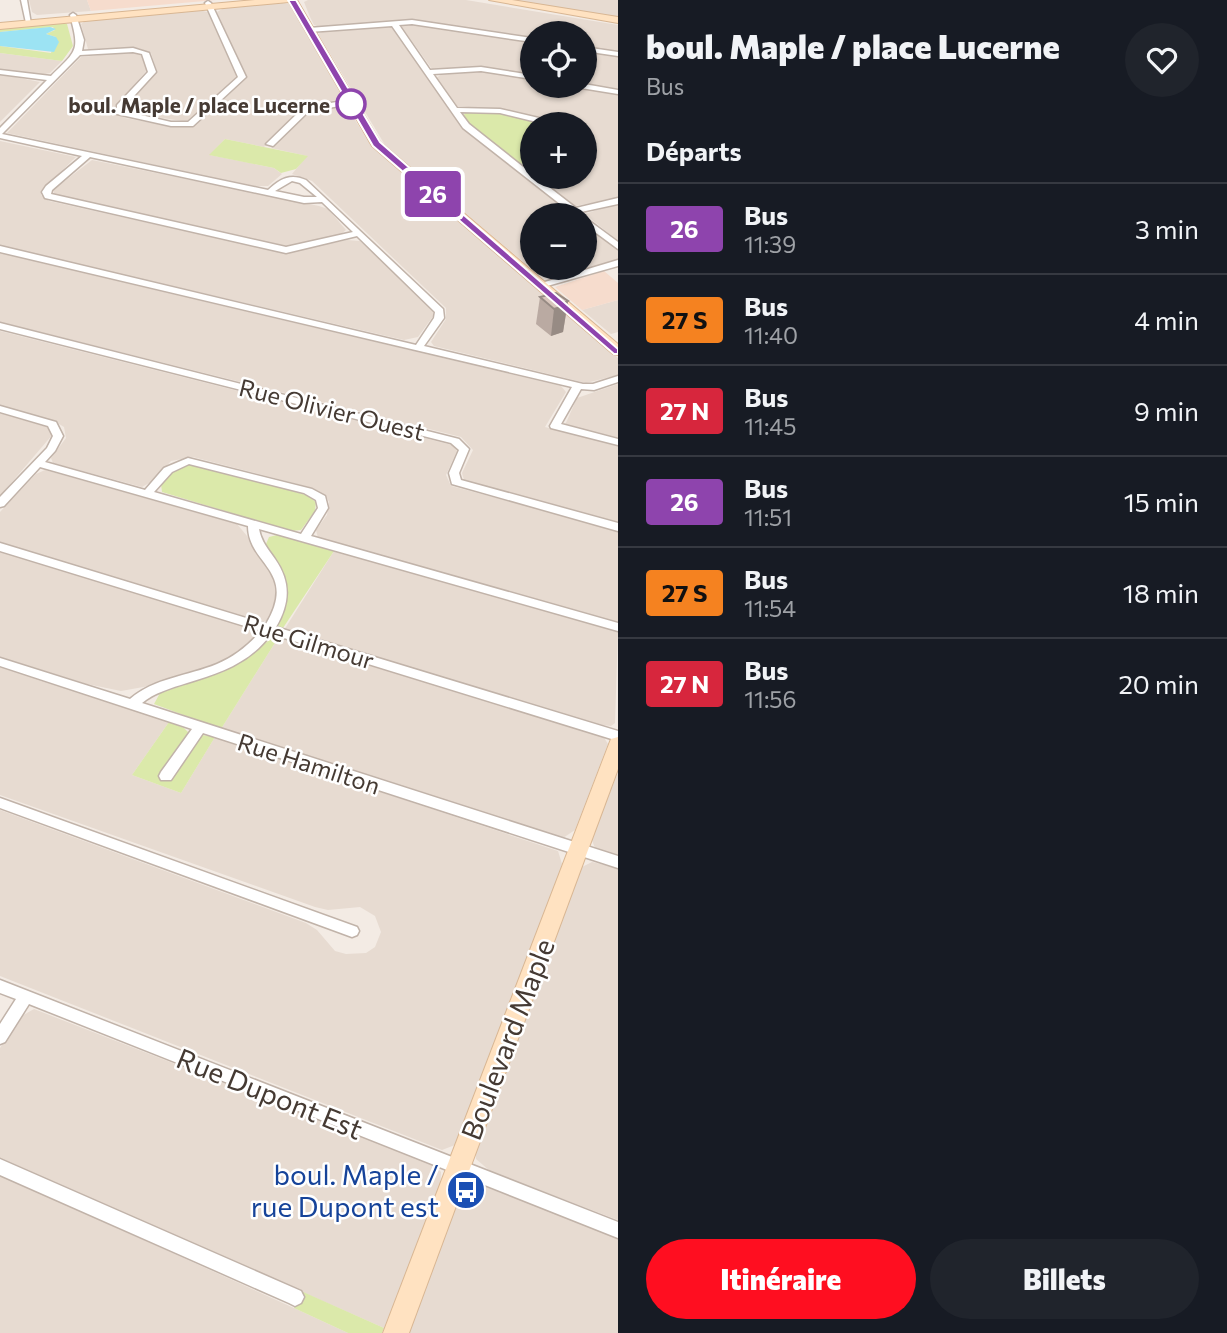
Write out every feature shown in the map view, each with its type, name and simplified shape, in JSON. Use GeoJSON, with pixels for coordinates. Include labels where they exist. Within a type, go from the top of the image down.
{"type":"FeatureCollection","features":[{"type":"Feature","properties":{"kind":"street"},"geometry":{"type":"LineString","coordinates":[[24,0],[29,21]]}},
{"type":"Feature","properties":{"kind":"street"},"geometry":{"type":"LineString","coordinates":[[209,5],[241,0]]}},
{"type":"Feature","properties":{"kind":"street"},"geometry":{"type":"LineString","coordinates":[[0,23],[286,0]]}},
{"type":"Feature","properties":{"kind":"street"},"geometry":{"type":"LineString","coordinates":[[292,0],[379,147],[618,351]]}},
{"type":"Feature","properties":{"kind":"street"},"geometry":{"type":"LineString","coordinates":[[494,0],[618,20]]}},
{"type":"Feature","properties":{"kind":"street"},"geometry":{"type":"LineString","coordinates":[[78,53],[129,50],[145,52],[152,72],[120,107],[120,112],[171,124],[190,124],[242,77],[209,5]]}},
{"type":"Feature","properties":{"kind":"street"},"geometry":{"type":"LineString","coordinates":[[0,134],[78,53],[80,40],[73,17]]}},
{"type":"Feature","properties":{"kind":"street"},"geometry":{"type":"LineString","coordinates":[[394,23],[470,130],[520,168]]}},
{"type":"Feature","properties":{"kind":"street"},"geometry":{"type":"LineString","coordinates":[[309,30],[424,23],[520,38]]}},
{"type":"Feature","properties":{"kind":"street"},"geometry":{"type":"LineString","coordinates":[[597,51],[618,54]]}},
{"type":"Feature","properties":{"kind":"street"},"geometry":{"type":"LineString","coordinates":[[429,72],[481,69],[520,75]]}},
{"type":"Feature","properties":{"kind":"street"},"geometry":{"type":"LineString","coordinates":[[0,72],[53,79]]}},
{"type":"Feature","properties":{"kind":"street"},"geometry":{"type":"LineString","coordinates":[[597,88],[618,92]]}},
{"type":"Feature","properties":{"kind":"street"},"geometry":{"type":"LineString","coordinates":[[271,144],[307,109],[350,102]]}},
{"type":"Feature","properties":{"kind":"street"},"geometry":{"type":"LineString","coordinates":[[454,110],[500,111],[520,116]]}},
{"type":"Feature","properties":{"kind":"street"},"geometry":{"type":"LineString","coordinates":[[0,134],[270,193],[310,200],[324,199]]}},
{"type":"Feature","properties":{"kind":"street"},"geometry":{"type":"LineString","coordinates":[[88,155],[48,188],[48,197],[286,250],[359,233]]}},
{"type":"Feature","properties":{"kind":"street"},"geometry":{"type":"LineString","coordinates":[[270,193],[282,180],[290,177],[304,180],[440,311],[439,317],[418,348]]}},
{"type":"Feature","properties":{"kind":"street"},"geometry":{"type":"LineString","coordinates":[[546,189],[564,203]]}},
{"type":"Feature","properties":{"kind":"street"},"geometry":{"type":"LineString","coordinates":[[597,207],[618,201]]}},
{"type":"Feature","properties":{"kind":"street"},"geometry":{"type":"LineString","coordinates":[[597,229],[618,246]]}},
{"type":"Feature","properties":{"kind":"street"},"geometry":{"type":"LineString","coordinates":[[0,249],[578,385],[591,387],[618,379]]}},
{"type":"Feature","properties":{"kind":"street"},"geometry":{"type":"LineString","coordinates":[[540,285],[618,263]]}},
{"type":"Feature","properties":{"kind":"street","name":"Rue Olivier Ouest"},"geometry":{"type":"LineString","coordinates":[[0,326],[455,440],[464,449],[454,473],[456,482],[618,527]]}},
{"type":"Feature","properties":{"kind":"street"},"geometry":{"type":"LineString","coordinates":[[578,385],[555,426],[618,442]]}},
{"type":"Feature","properties":{"kind":"street"},"geometry":{"type":"LineString","coordinates":[[0,410],[48,423],[58,433],[55,444],[0,504]]}},
{"type":"Feature","properties":{"kind":"street"},"geometry":{"type":"LineString","coordinates":[[148,494],[168,470],[188,461],[308,491],[321,498],[323,508],[304,538]]}},
{"type":"Feature","properties":{"kind":"street"},"geometry":{"type":"LineString","coordinates":[[38,463],[618,627]]}},
{"type":"Feature","properties":{"kind":"street"},"geometry":{"type":"LineString","coordinates":[[132,705],[142,695],[219,669],[246,653],[270,629],[282,589],[277,572],[253,533],[254,524]]}},
{"type":"Feature","properties":{"kind":"street","name":"Rue Gilmour"},"geometry":{"type":"LineString","coordinates":[[0,547],[618,736]]}},
{"type":"Feature","properties":{"kind":"street","name":"Rue Hamilton"},"geometry":{"type":"LineString","coordinates":[[0,662],[618,862]]}},
{"type":"Feature","properties":{"kind":"street"},"geometry":{"type":"LineString","coordinates":[[166,776],[200,727]]}},
{"type":"Feature","properties":{"kind":"street","name":"Boulevard Maple"},"geometry":{"type":"LineString","coordinates":[[396,1333],[618,744]]}},
{"type":"Feature","properties":{"kind":"street"},"geometry":{"type":"LineString","coordinates":[[0,803],[352,931]]}},
{"type":"Feature","properties":{"kind":"street","name":"Rue Dupont Est"},"geometry":{"type":"LineString","coordinates":[[0,986],[618,1230]]}},
{"type":"Feature","properties":{"kind":"street"},"geometry":{"type":"LineString","coordinates":[[0,1037],[26,996]]}},
{"type":"Feature","properties":{"kind":"street"},"geometry":{"type":"LineString","coordinates":[[0,1167],[295,1297]]}},
{"type":"Feature","properties":{"kind":"shaded area"},"geometry":{"type":"Polygon","coordinates":[[[29,0],[87,0],[91,11],[37,15],[32,12],[29,0]]]}},
{"type":"Feature","properties":{"kind":"shaded area"},"geometry":{"type":"Polygon","coordinates":[[[87,0],[216,0],[91,11],[87,0]]]}},
{"type":"Feature","properties":{"kind":"shaded area"},"geometry":{"type":"Polygon","coordinates":[[[466,0],[594,21],[520,21],[520,36],[410,20],[320,27],[314,25],[304,2],[466,0]]]}},
{"type":"Feature","properties":{"kind":"shaded area"},"geometry":{"type":"Polygon","coordinates":[[[512,0],[618,0],[618,17],[512,0]]]}},
{"type":"Feature","properties":{"kind":"shaded area"},"geometry":{"type":"Polygon","coordinates":[[[289,4],[295,13],[343,98],[303,109],[264,147],[225,139],[210,155],[274,168],[282,174],[268,186],[253,186],[7,133],[81,57],[130,52],[142,55],[147,70],[114,108],[114,112],[125,118],[174,127],[195,125],[247,77],[217,12],[224,8],[289,4]]]}},
{"type":"Feature","properties":{"kind":"shaded area"},"geometry":{"type":"Polygon","coordinates":[[[198,10],[208,12],[237,75],[236,79],[188,122],[126,112],[125,109],[157,71],[151,53],[138,48],[88,49],[81,24],[87,20],[198,10]]]}},
{"type":"Feature","properties":{"kind":"shaded area"},"geometry":{"type":"Polygon","coordinates":[[[597,22],[618,25],[618,53],[597,49],[597,22]]]}},
{"type":"Feature","properties":{"kind":"shaded area"},"geometry":{"type":"Polygon","coordinates":[[[413,23],[520,39],[520,73],[484,68],[432,69],[401,26],[413,23]]]}},
{"type":"Feature","properties":{"kind":"shaded area"},"geometry":{"type":"Polygon","coordinates":[[[391,26],[464,130],[520,173],[520,189],[540,189],[558,203],[520,203],[520,259],[385,145],[318,34],[326,30],[391,26]]]}},
{"type":"Feature","properties":{"kind":"shaded area"},"geometry":{"type":"Polygon","coordinates":[[[597,52],[618,56],[618,90],[597,86],[597,52]]]}},
{"type":"Feature","properties":{"kind":"shaded area"},"geometry":{"type":"Polygon","coordinates":[[[0,53],[62,61],[50,73],[40,75],[0,70],[0,53]]]}},
{"type":"Feature","properties":{"kind":"shaded area"},"geometry":{"type":"Polygon","coordinates":[[[489,71],[520,76],[520,98],[597,98],[597,90],[618,93],[618,198],[591,203],[571,203],[552,189],[597,189],[597,112],[520,113],[457,106],[436,78],[442,74],[489,71]]]}},
{"type":"Feature","properties":{"kind":"shaded area"},"geometry":{"type":"Polygon","coordinates":[[[0,74],[40,82],[0,122],[0,74]]]}},
{"type":"Feature","properties":{"kind":"shaded area"},"geometry":{"type":"Polygon","coordinates":[[[342,105],[347,107],[372,147],[520,274],[520,280],[527,280],[618,358],[618,375],[586,383],[434,346],[431,342],[446,319],[446,308],[312,181],[292,174],[307,156],[271,148],[311,109],[342,105]]]}},
{"type":"Feature","properties":{"kind":"shaded area"},"geometry":{"type":"Polygon","coordinates":[[[0,141],[76,157],[41,191],[41,195],[49,201],[284,253],[347,240],[360,241],[432,308],[434,315],[418,337],[404,340],[0,246],[0,141]]]}},
{"type":"Feature","properties":{"kind":"shaded area"},"geometry":{"type":"Polygon","coordinates":[[[92,160],[319,206],[328,209],[346,230],[341,234],[289,247],[54,194],[53,190],[92,160]]]}},
{"type":"Feature","properties":{"kind":"shaded area"},"geometry":{"type":"Polygon","coordinates":[[[618,203],[618,241],[597,224],[597,210],[618,203]]]}},
{"type":"Feature","properties":{"kind":"shaded area"},"geometry":{"type":"Polygon","coordinates":[[[597,233],[618,250],[618,260],[597,266],[597,233]]]}},
{"type":"Feature","properties":{"kind":"shaded area"},"geometry":{"type":"Polygon","coordinates":[[[0,253],[561,386],[566,392],[545,427],[618,446],[618,522],[464,480],[462,473],[473,450],[461,437],[0,322],[0,253]]]}},
{"type":"Feature","properties":{"kind":"shaded area"},"geometry":{"type":"Polygon","coordinates":[[[604,271],[618,283],[618,300],[582,310],[555,287],[576,280],[597,280],[597,273],[604,271]]]}},
{"type":"Feature","properties":{"kind":"shaded area"},"geometry":{"type":"Polygon","coordinates":[[[618,300],[618,332],[611,334],[582,310],[618,300]]]}},
{"type":"Feature","properties":{"kind":"shaded area"},"geometry":{"type":"Polygon","coordinates":[[[0,331],[452,445],[457,451],[446,475],[451,486],[618,530],[618,623],[318,538],[316,530],[327,515],[329,502],[326,496],[313,488],[193,457],[171,461],[153,481],[142,487],[53,463],[51,458],[66,438],[64,427],[54,421],[0,406],[0,331]]]}},
{"type":"Feature","properties":{"kind":"shaded area"},"geometry":{"type":"Polygon","coordinates":[[[618,384],[618,438],[565,425],[577,398],[618,384]]]}},
{"type":"Feature","properties":{"kind":"shaded area"},"geometry":{"type":"Polygon","coordinates":[[[0,413],[47,427],[53,434],[0,496],[0,413]]]}},
{"type":"Feature","properties":{"kind":"shaded area"},"geometry":{"type":"Polygon","coordinates":[[[45,470],[237,524],[263,555],[273,573],[278,597],[272,615],[266,621],[254,621],[0,544],[0,512],[36,474],[45,470]]]}},
{"type":"Feature","properties":{"kind":"shaded area"},"geometry":{"type":"Polygon","coordinates":[[[0,550],[261,631],[246,648],[225,662],[177,681],[121,691],[87,684],[0,657],[0,550]]]}},
{"type":"Feature","properties":{"kind":"shaded area"},"geometry":{"type":"Polygon","coordinates":[[[334,551],[618,631],[615,723],[611,726],[595,724],[284,630],[334,551]]]}},
{"type":"Feature","properties":{"kind":"shaded area"},"geometry":{"type":"Polygon","coordinates":[[[278,638],[603,736],[608,744],[575,830],[563,838],[555,837],[221,729],[278,638]]]}},
{"type":"Feature","properties":{"kind":"shaded area"},"geometry":{"type":"Polygon","coordinates":[[[0,667],[169,722],[132,775],[181,793],[215,737],[558,851],[562,864],[556,886],[455,1145],[442,1150],[0,976],[0,810],[306,923],[317,930],[335,951],[346,954],[366,953],[375,947],[381,932],[375,916],[360,907],[328,910],[315,907],[0,795],[0,667]]]}},
{"type":"Feature","properties":{"kind":"shaded area"},"geometry":{"type":"Polygon","coordinates":[[[618,773],[618,857],[595,848],[591,838],[618,773]]]}},
{"type":"Feature","properties":{"kind":"shaded area"},"geometry":{"type":"Polygon","coordinates":[[[592,862],[618,868],[618,1220],[490,1171],[476,1159],[475,1148],[582,867],[592,862]]]}},
{"type":"Feature","properties":{"kind":"shaded area"},"geometry":{"type":"Polygon","coordinates":[[[34,1009],[434,1165],[441,1172],[440,1190],[384,1328],[0,1159],[0,1048],[20,1017],[34,1009]]]}},
{"type":"Feature","properties":{"kind":"shaded area"},"geometry":{"type":"Polygon","coordinates":[[[0,1175],[294,1308],[348,1333],[0,1333],[0,1175]]]}},
{"type":"Feature","properties":{"kind":"shaded area"},"geometry":{"type":"Polygon","coordinates":[[[475,1183],[618,1237],[618,1333],[407,1333],[458,1190],[466,1184],[475,1183]]]}},
{"type":"Feature","properties":{"kind":"green space"},"geometry":{"type":"Polygon","coordinates":[[[60,22],[67,24],[73,46],[62,61],[0,53],[0,46],[51,53],[56,37],[46,34],[55,30],[53,27],[0,32],[0,28],[60,22]]]}},
{"type":"Feature","properties":{"kind":"green space"},"geometry":{"type":"Polygon","coordinates":[[[466,112],[498,113],[520,118],[520,163],[494,148],[463,116],[466,112]]]}},
{"type":"Feature","properties":{"kind":"green space"},"geometry":{"type":"Polygon","coordinates":[[[225,139],[308,156],[296,169],[281,173],[274,168],[209,155],[225,139]]]}},
{"type":"Feature","properties":{"kind":"green space"},"geometry":{"type":"Polygon","coordinates":[[[185,464],[200,465],[306,495],[316,502],[315,511],[301,530],[291,531],[162,492],[161,484],[172,472],[185,464]]]}},
{"type":"Feature","properties":{"kind":"green space"},"geometry":{"type":"Polygon","coordinates":[[[277,535],[334,551],[283,628],[278,627],[286,584],[266,544],[269,537],[277,535]]]}},
{"type":"Feature","properties":{"kind":"green space"},"geometry":{"type":"Polygon","coordinates":[[[274,637],[278,638],[221,729],[154,704],[160,693],[223,672],[274,637]]]}},
{"type":"Feature","properties":{"kind":"green space"},"geometry":{"type":"Polygon","coordinates":[[[169,722],[184,728],[196,740],[202,735],[215,737],[181,793],[132,775],[169,722]]]}},
{"type":"Feature","properties":{"kind":"green space"},"geometry":{"type":"Polygon","coordinates":[[[301,1291],[384,1328],[382,1333],[348,1333],[294,1308],[301,1291]]]}},
{"type":"Feature","properties":{"kind":"water"},"geometry":{"type":"Polygon","coordinates":[[[50,27],[56,29],[46,34],[56,37],[59,42],[54,52],[0,46],[0,32],[50,27]]]}},
{"type":"Feature","properties":{"kind":"building"},"geometry":{"type":"Polygon","coordinates":[[[556,293],[568,301],[564,303],[567,305],[554,309],[540,297],[556,293]]]}},
{"type":"Feature","properties":{"kind":"bus line","name":"26"},"geometry":{"type":"LineString","coordinates":[[292,0],[376,144],[618,351]]}},
{"type":"Feature","properties":{"kind":"place","name":"boul. Maple / place Lucerne"},"geometry":{"type":"Point","coordinates":[351,104]}},
{"type":"Feature","properties":{"kind":"place","name":"boul. Maple / rue Dupont est"},"geometry":{"type":"Point","coordinates":[466,1190]}}]}
